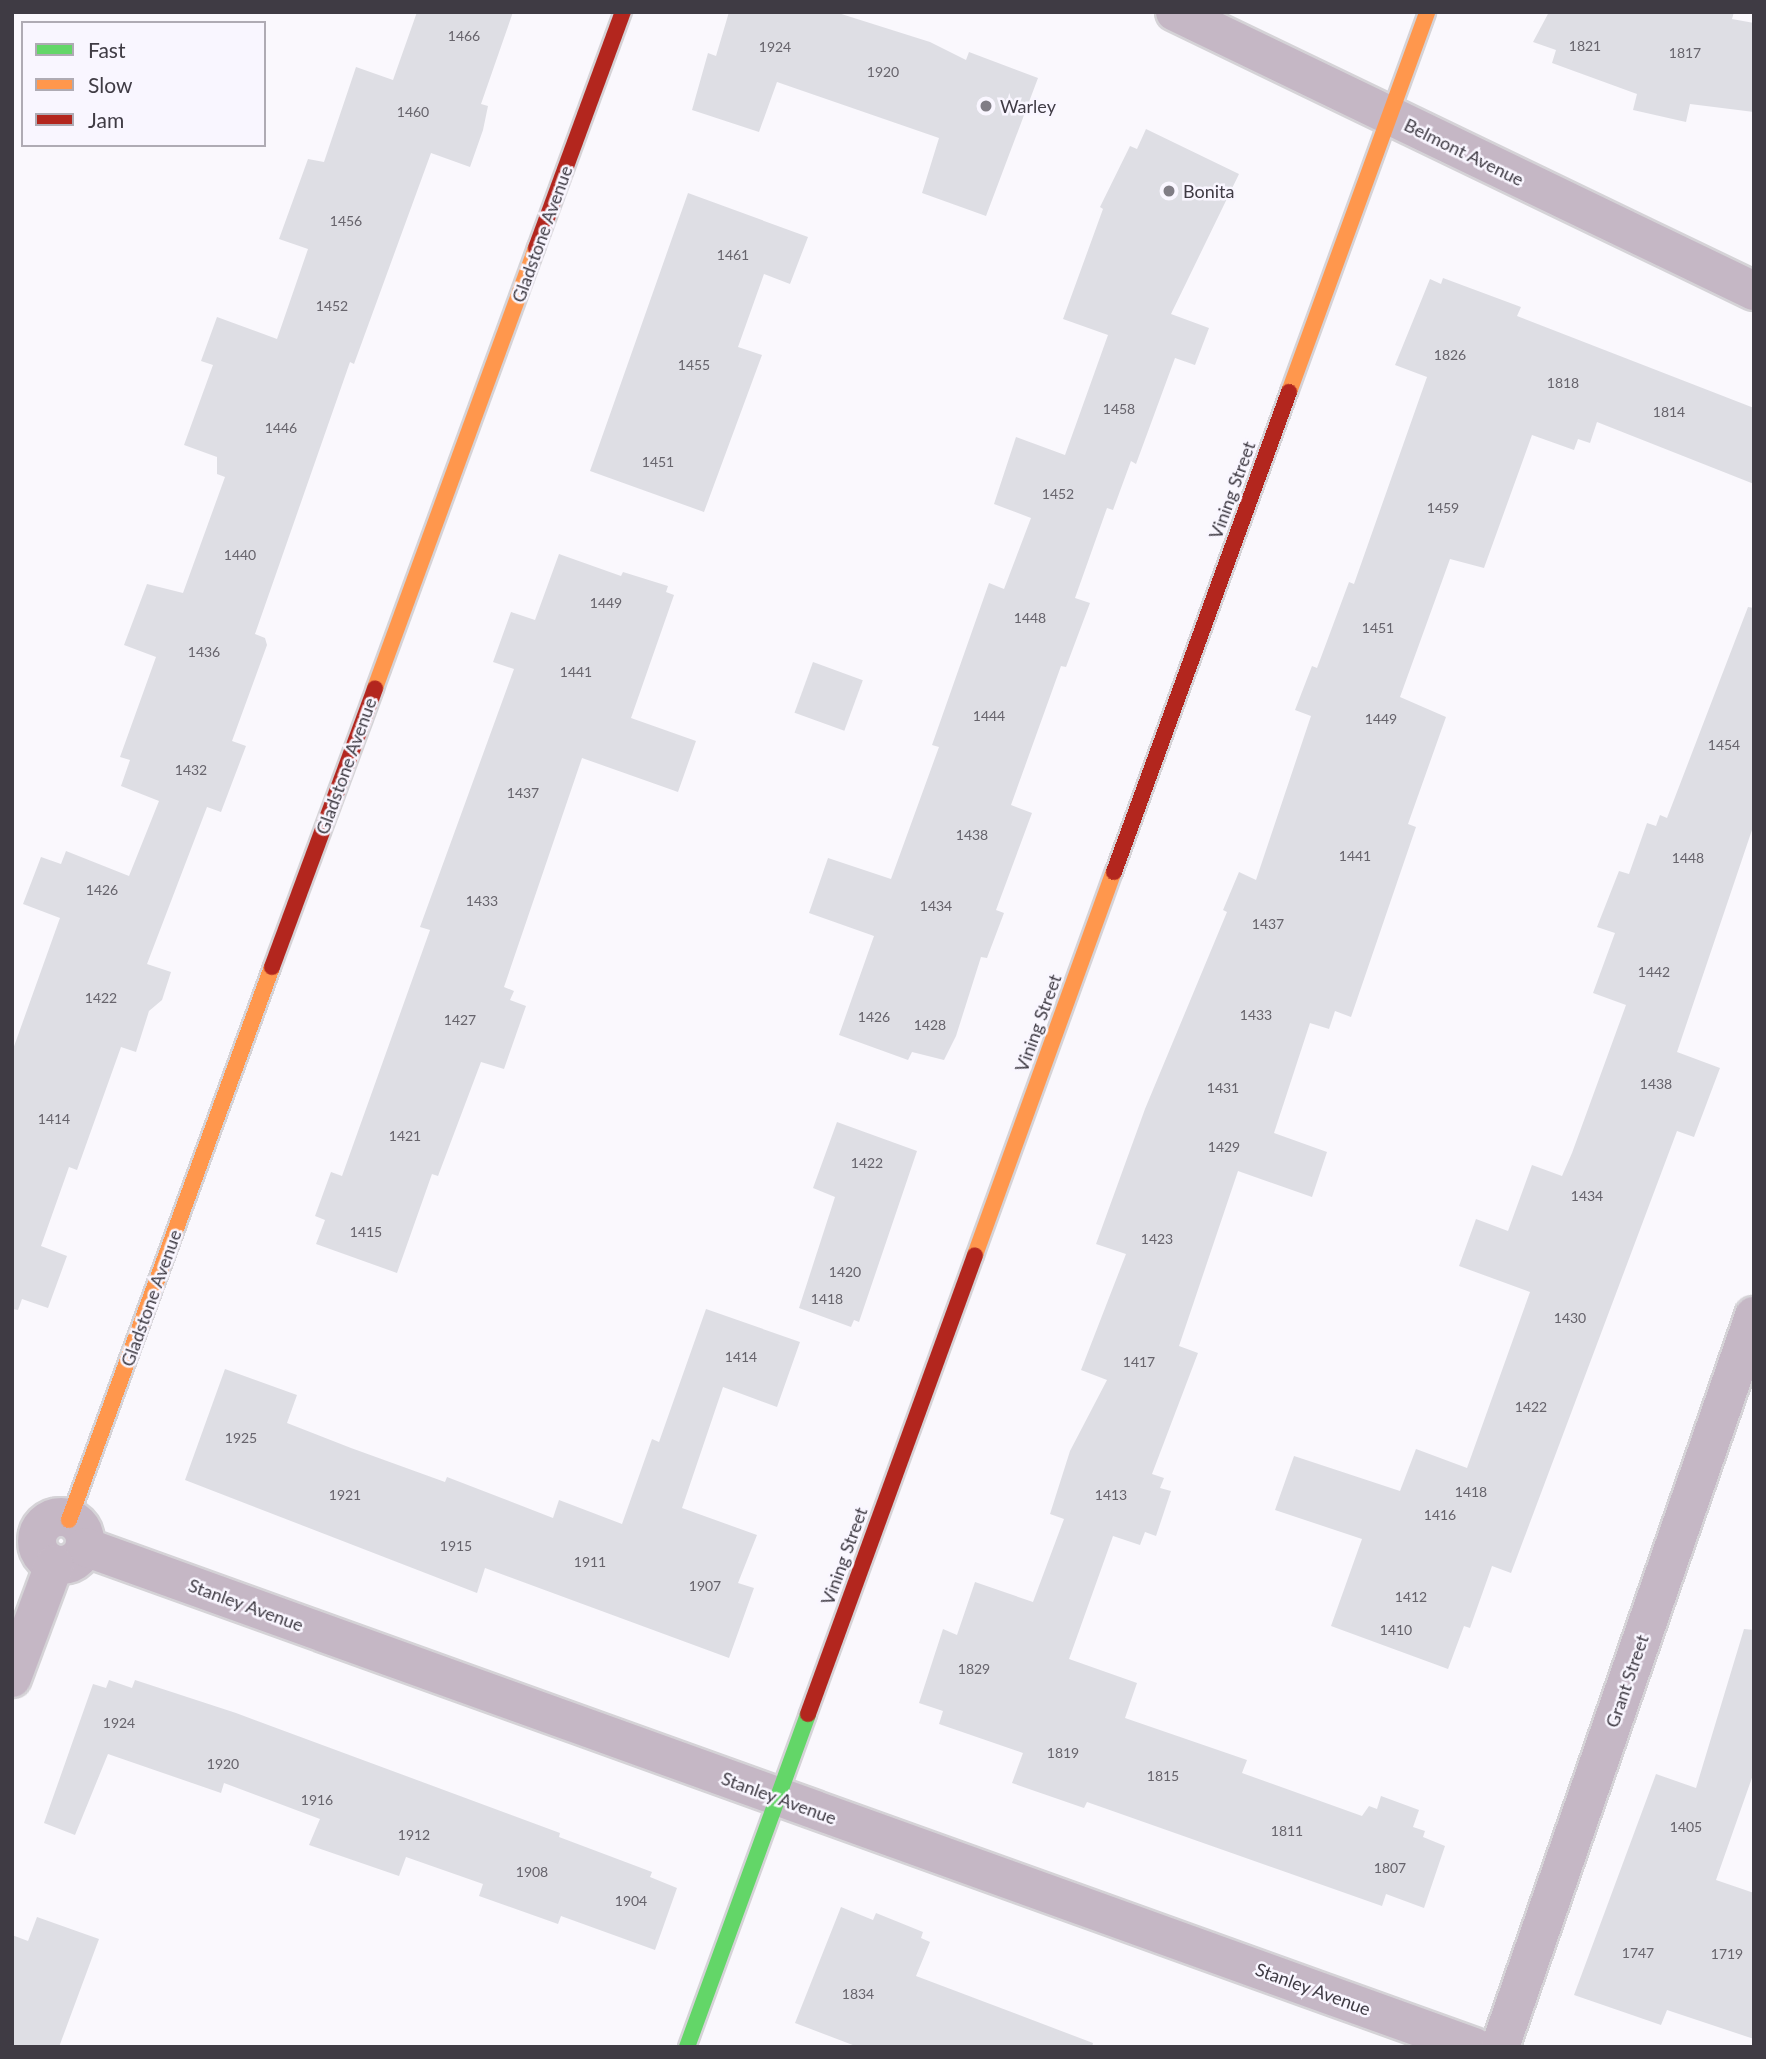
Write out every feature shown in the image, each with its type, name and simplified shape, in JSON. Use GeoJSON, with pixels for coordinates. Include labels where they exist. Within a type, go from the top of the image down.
{"type":"FeatureCollection","features":[{"type":"Feature","properties":{"kind":"street","name":"Gladstone Avenue"},"geometry":{"type":"LineString","coordinates":[[12,1678],[52,1537],[623,12]]}},
{"type":"Feature","properties":{"kind":"street","name":"Belmont Avenue"},"geometry":{"type":"LineString","coordinates":[[1175,12],[1754,291]]}},
{"type":"Feature","properties":{"kind":"street","name":"Vining Street"},"geometry":{"type":"LineString","coordinates":[[687,2047],[1427,12]]}},
{"type":"Feature","properties":{"kind":"street","name":"Grant Street"},"geometry":{"type":"LineString","coordinates":[[1500,2047],[1754,1316]]}},
{"type":"Feature","properties":{"kind":"street","name":"Stanley Avenue"},"geometry":{"type":"LineString","coordinates":[[52,1537],[1474,2047]]}},
{"type":"Feature","properties":{"kind":"building"},"geometry":{"type":"Polygon","coordinates":[[[417,12],[513,12],[481,104],[488,106],[483,130],[470,167],[431,153],[354,364],[350,362],[255,634],[265,638],[267,645],[232,741],[246,746],[221,812],[207,807],[147,964],[171,972],[162,1000],[149,1011],[136,1052],[121,1047],[77,1170],[69,1167],[41,1246],[67,1256],[48,1308],[22,1299],[18,1310],[12,1309],[12,1052],[60,918],[23,904],[41,857],[61,864],[66,851],[129,876],[159,801],[121,786],[130,760],[120,757],[156,657],[124,645],[147,584],[183,593],[225,477],[217,474],[217,457],[184,445],[213,365],[201,361],[217,317],[277,339],[308,249],[279,239],[308,159],[324,162],[356,67],[393,80],[417,12]]]}},
{"type":"Feature","properties":{"kind":"building"},"geometry":{"type":"Polygon","coordinates":[[[729,12],[835,12],[930,42],[966,60],[969,52],[1038,78],[986,216],[922,193],[939,138],[777,82],[759,132],[692,110],[708,53],[716,56],[729,12]]]}},
{"type":"Feature","properties":{"kind":"building"},"geometry":{"type":"Polygon","coordinates":[[[1549,12],[1734,12],[1732,19],[1754,23],[1754,112],[1690,104],[1686,122],[1633,110],[1637,94],[1552,63],[1556,50],[1533,42],[1549,12]]]}},
{"type":"Feature","properties":{"kind":"building"},"geometry":{"type":"Polygon","coordinates":[[[1146,129],[1239,174],[1171,314],[1209,328],[1195,365],[1175,358],[1136,464],[1131,461],[1113,510],[1107,508],[1075,598],[1090,603],[1066,667],[1061,666],[1011,805],[1032,813],[996,910],[1004,913],[987,958],[981,957],[956,1036],[944,1060],[912,1052],[908,1060],[839,1035],[874,936],[809,913],[828,858],[891,879],[939,747],[932,745],[989,583],[1004,589],[1031,518],[994,504],[1016,437],[1065,455],[1108,335],[1063,319],[1103,209],[1100,207],[1130,146],[1137,149],[1146,129]]]}},
{"type":"Feature","properties":{"kind":"building"},"geometry":{"type":"Polygon","coordinates":[[[688,193],[808,237],[790,284],[764,274],[738,347],[762,355],[704,512],[590,471],[688,193]]]}},
{"type":"Feature","properties":{"kind":"building"},"geometry":{"type":"Polygon","coordinates":[[[1443,278],[1521,307],[1517,316],[1754,408],[1754,484],[1597,422],[1590,443],[1578,439],[1574,450],[1532,435],[1484,568],[1450,559],[1400,697],[1446,717],[1408,824],[1416,827],[1351,1017],[1335,1011],[1329,1029],[1310,1023],[1274,1133],[1327,1152],[1312,1197],[1238,1171],[1179,1346],[1198,1353],[1152,1474],[1164,1478],[1160,1488],[1171,1491],[1156,1536],[1145,1532],[1140,1545],[1113,1536],[1069,1659],[1137,1683],[1125,1718],[1247,1760],[1242,1773],[1362,1816],[1369,1806],[1377,1809],[1381,1796],[1419,1810],[1413,1827],[1425,1831],[1423,1837],[1445,1846],[1424,1908],[1386,1894],[1382,1906],[1087,1802],[1084,1808],[1012,1783],[1023,1753],[939,1724],[943,1711],[919,1703],[943,1629],[957,1635],[975,1582],[1033,1602],[1064,1519],[1050,1514],[1070,1451],[1107,1380],[1081,1370],[1126,1254],[1096,1244],[1145,1109],[1227,912],[1223,910],[1239,872],[1256,880],[1311,716],[1295,710],[1312,666],[1317,668],[1349,582],[1354,584],[1427,377],[1395,365],[1430,279],[1441,284],[1443,278]]]}},
{"type":"Feature","properties":{"kind":"building"},"geometry":{"type":"Polygon","coordinates":[[[559,554],[621,576],[623,572],[668,586],[666,592],[674,595],[631,718],[696,741],[678,792],[582,758],[504,987],[514,991],[510,1000],[526,1006],[504,1069],[481,1062],[438,1176],[432,1174],[397,1273],[316,1244],[325,1220],[315,1216],[331,1172],[342,1176],[430,930],[420,927],[514,669],[493,662],[511,612],[535,620],[559,554]]]}},
{"type":"Feature","properties":{"kind":"building"},"geometry":{"type":"Polygon","coordinates":[[[1748,607],[1754,608],[1754,824],[1677,1052],[1720,1068],[1694,1137],[1677,1131],[1511,1573],[1492,1566],[1470,1628],[1464,1626],[1448,1669],[1331,1626],[1362,1539],[1275,1510],[1294,1456],[1400,1491],[1416,1449],[1467,1468],[1530,1292],[1459,1266],[1476,1219],[1508,1231],[1532,1165],[1562,1176],[1626,1005],[1593,993],[1615,933],[1597,927],[1619,871],[1629,874],[1647,823],[1656,826],[1660,815],[1667,818],[1748,607]]]}},
{"type":"Feature","properties":{"kind":"building"},"geometry":{"type":"Polygon","coordinates":[[[813,662],[863,680],[844,731],[795,713],[813,662]]]}},
{"type":"Feature","properties":{"kind":"building"},"geometry":{"type":"Polygon","coordinates":[[[837,1122],[917,1151],[859,1322],[854,1320],[851,1327],[799,1308],[835,1197],[813,1188],[837,1122]]]}},
{"type":"Feature","properties":{"kind":"building"},"geometry":{"type":"Polygon","coordinates":[[[706,1309],[800,1342],[777,1407],[723,1387],[682,1508],[757,1535],[738,1583],[754,1588],[729,1658],[485,1568],[477,1593],[185,1480],[225,1369],[297,1395],[287,1423],[351,1448],[445,1482],[447,1477],[553,1518],[559,1500],[622,1524],[652,1439],[659,1442],[706,1309]]]}},
{"type":"Feature","properties":{"kind":"building"},"geometry":{"type":"Polygon","coordinates":[[[1744,1629],[1754,1630],[1754,1772],[1716,1880],[1754,1893],[1754,2039],[1667,2010],[1661,2025],[1574,1995],[1656,1774],[1696,1788],[1744,1629]]]}},
{"type":"Feature","properties":{"kind":"building"},"geometry":{"type":"Polygon","coordinates":[[[109,1680],[132,1688],[135,1680],[236,1713],[560,1833],[559,1837],[652,1872],[650,1877],[677,1888],[655,1950],[561,1916],[558,1924],[479,1896],[483,1884],[406,1857],[399,1876],[309,1845],[320,1819],[224,1783],[221,1793],[108,1754],[75,1835],[44,1823],[93,1684],[106,1688],[109,1680]]]}},
{"type":"Feature","properties":{"kind":"building"},"geometry":{"type":"Polygon","coordinates":[[[841,1907],[873,1920],[876,1913],[923,1932],[921,1938],[930,1942],[916,1976],[1093,2043],[1092,2047],[858,2047],[795,2023],[841,1907]]]}},
{"type":"Feature","properties":{"kind":"building"},"geometry":{"type":"Polygon","coordinates":[[[37,1917],[99,1939],[59,2047],[12,2047],[12,1935],[28,1941],[37,1917]]]}},
{"type":"Feature","properties":{"kind":"traffic: fast"},"geometry":{"type":"LineString","coordinates":[[687,2047],[808,1714]]}},
{"type":"Feature","properties":{"kind":"traffic: slow"},"geometry":{"type":"LineString","coordinates":[[1289,392],[1427,12]]}},
{"type":"Feature","properties":{"kind":"traffic: slow"},"geometry":{"type":"LineString","coordinates":[[375,688],[536,248]]}},
{"type":"Feature","properties":{"kind":"traffic: slow"},"geometry":{"type":"LineString","coordinates":[[975,1255],[1114,872]]}},
{"type":"Feature","properties":{"kind":"traffic: slow"},"geometry":{"type":"LineString","coordinates":[[69,1520],[272,967]]}},
{"type":"Feature","properties":{"kind":"traffic: jam"},"geometry":{"type":"LineString","coordinates":[[536,248],[623,12]]}},
{"type":"Feature","properties":{"kind":"traffic: jam"},"geometry":{"type":"LineString","coordinates":[[1114,872],[1289,392]]}},
{"type":"Feature","properties":{"kind":"traffic: jam"},"geometry":{"type":"LineString","coordinates":[[272,967],[375,688]]}},
{"type":"Feature","properties":{"kind":"traffic: jam"},"geometry":{"type":"LineString","coordinates":[[808,1714],[975,1255]]}},
{"type":"Feature","properties":{"kind":"place","name":"Warley"},"geometry":{"type":"Point","coordinates":[986,106]}},
{"type":"Feature","properties":{"kind":"place","name":"Bonita"},"geometry":{"type":"Point","coordinates":[1169,191]}}]}
